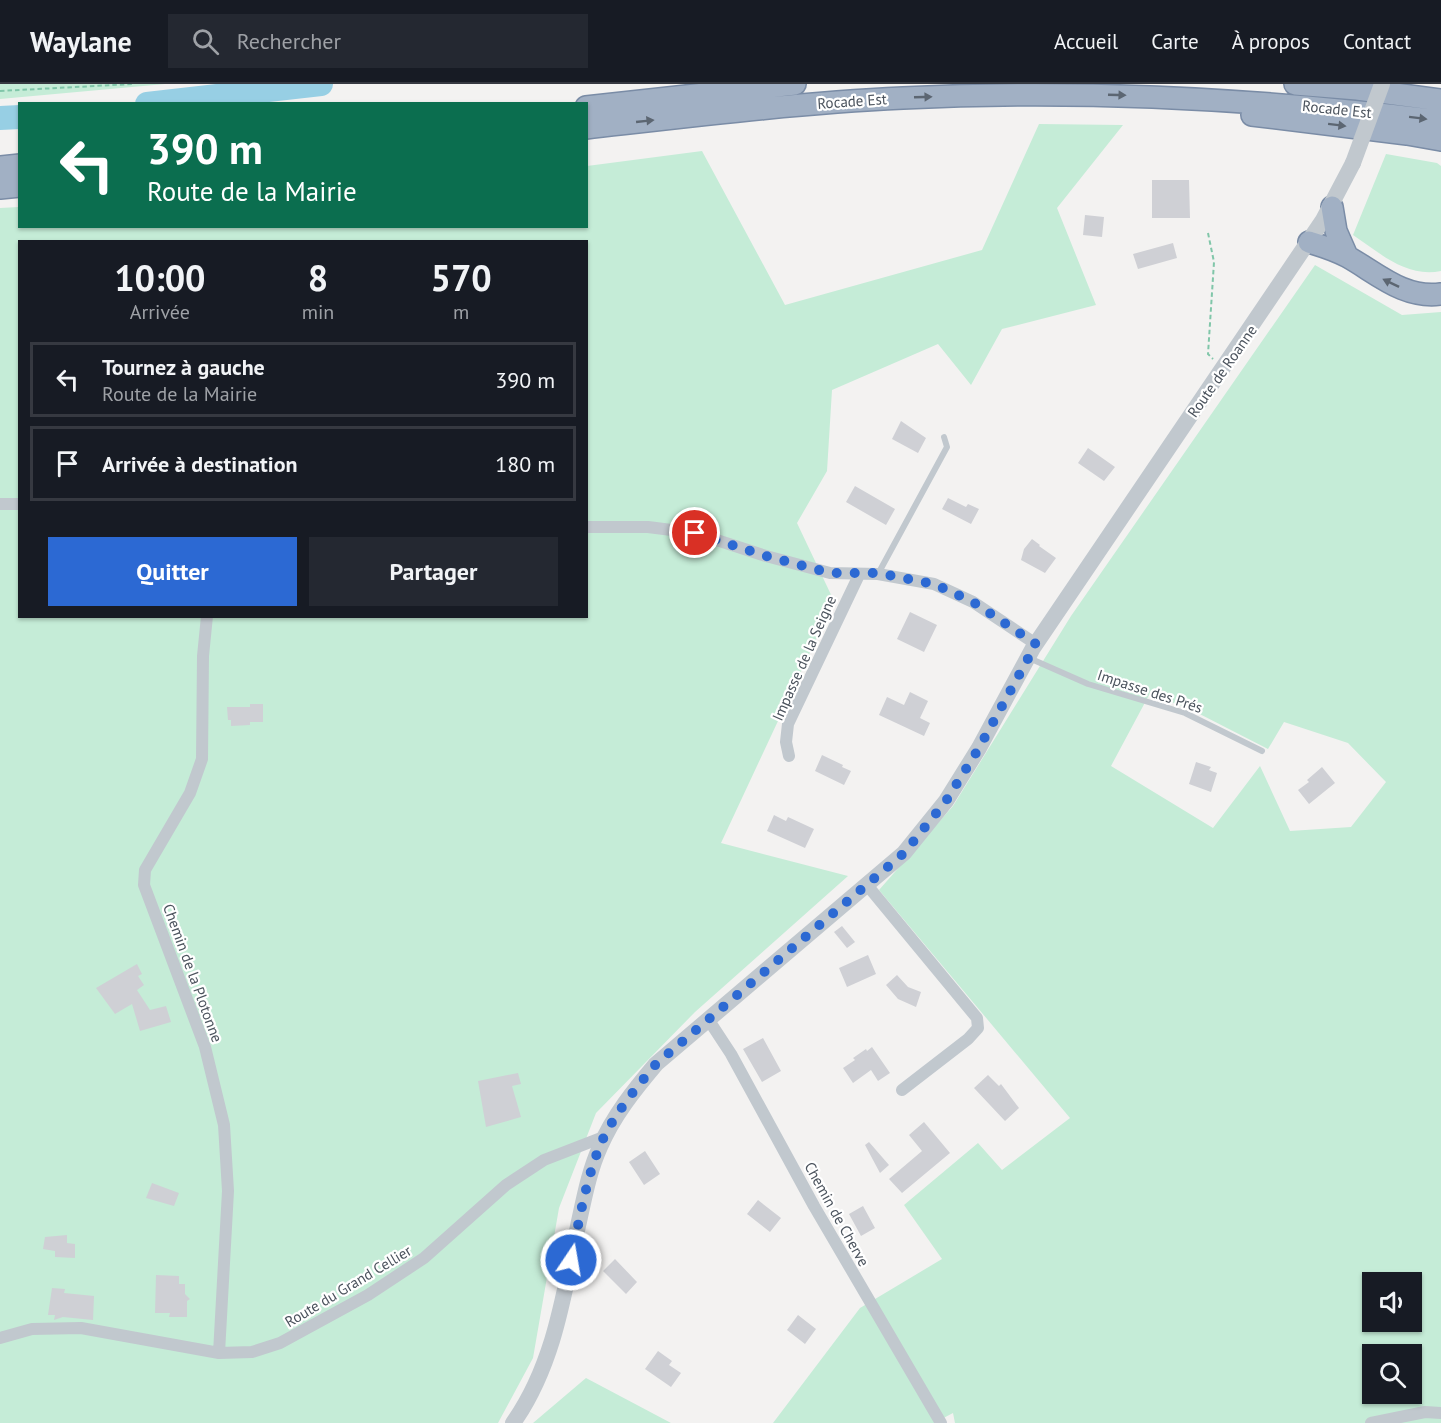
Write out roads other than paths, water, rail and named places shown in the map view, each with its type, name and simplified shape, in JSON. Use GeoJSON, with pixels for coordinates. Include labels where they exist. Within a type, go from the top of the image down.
{"type":"FeatureCollection","features":[{"type":"Feature","properties":{"kind":"highway"},"geometry":{"type":"LineString","coordinates":[[588,107],[795,84]]}},
{"type":"Feature","properties":{"kind":"highway","name":"Rocade Est"},"geometry":{"type":"LineString","coordinates":[[1295,84],[1441,100]]}},
{"type":"Feature","properties":{"kind":"highway","name":"Rocade Est"},"geometry":{"type":"LineString","coordinates":[[588,128],[777,106],[903,98],[1029,94],[1214,99],[1349,110],[1441,121]]}},
{"type":"Feature","properties":{"kind":"highway"},"geometry":{"type":"LineString","coordinates":[[1214,99],[1245,114],[1441,140]]}},
{"type":"Feature","properties":{"kind":"highway"},"geometry":{"type":"LineString","coordinates":[[0,167],[18,165]]}},
{"type":"Feature","properties":{"kind":"highway"},"geometry":{"type":"LineString","coordinates":[[0,188],[18,186]]}},
{"type":"Feature","properties":{"kind":"highway"},"geometry":{"type":"LineString","coordinates":[[1332,207],[1336,231],[1347,256]]}},
{"type":"Feature","properties":{"kind":"highway"},"geometry":{"type":"LineString","coordinates":[[1309,243],[1347,256],[1399,288],[1413,293],[1441,294]]}},
{"type":"Feature","properties":{"kind":"street","name":"Route de Roanne"},"geometry":{"type":"LineString","coordinates":[[513,1423],[537,1382],[556,1328],[585,1191],[600,1146],[630,1096],[656,1064],[904,853],[946,801],[979,748],[1032,651],[1332,207],[1353,163],[1382,84]]}},
{"type":"Feature","properties":{"kind":"street"},"geometry":{"type":"LineString","coordinates":[[0,504],[18,504]]}},
{"type":"Feature","properties":{"kind":"street"},"geometry":{"type":"LineString","coordinates":[[588,527],[648,526],[695,533],[766,556],[830,573],[859,575],[878,573],[934,584],[973,602],[1032,651]]}},
{"type":"Feature","properties":{"kind":"street","name":"Impasse de la Seigne"},"geometry":{"type":"LineString","coordinates":[[789,756],[786,742],[788,724],[859,575]]}},
{"type":"Feature","properties":{"kind":"street","name":"Chemin de la Plotonne"},"geometry":{"type":"LineString","coordinates":[[207,618],[203,656],[202,759],[190,794],[145,870],[144,885],[205,1047],[224,1125],[228,1191],[219,1353]]}},
{"type":"Feature","properties":{"kind":"street"},"geometry":{"type":"LineString","coordinates":[[867,885],[977,1018],[978,1028],[969,1039],[902,1090]]}},
{"type":"Feature","properties":{"kind":"street","name":"Chemin de Cherve"},"geometry":{"type":"LineString","coordinates":[[708,1019],[731,1054],[814,1206],[941,1423]]}},
{"type":"Feature","properties":{"kind":"street","name":"Route du Grand Cellier"},"geometry":{"type":"LineString","coordinates":[[0,1338],[32,1329],[81,1328],[219,1353],[252,1352],[280,1343],[368,1295],[424,1258],[506,1185],[544,1160],[606,1136]]}},
{"type":"Feature","properties":{"kind":"street"},"geometry":{"type":"LineString","coordinates":[[1371,1423],[1425,1412],[1441,1413]]}},
{"type":"Feature","properties":{"kind":"lane"},"geometry":{"type":"LineString","coordinates":[[878,573],[947,447],[944,437]]}},
{"type":"Feature","properties":{"kind":"lane","name":"Impasse des Prés"},"geometry":{"type":"LineString","coordinates":[[1032,651],[1088,684],[1185,713],[1262,751]]}},
{"type":"Feature","properties":{"kind":"waterway"},"geometry":{"type":"LineString","coordinates":[[164,102],[321,84]]}},
{"type":"Feature","properties":{"kind":"waterway"},"geometry":{"type":"LineString","coordinates":[[0,118],[18,117]]}}]}
